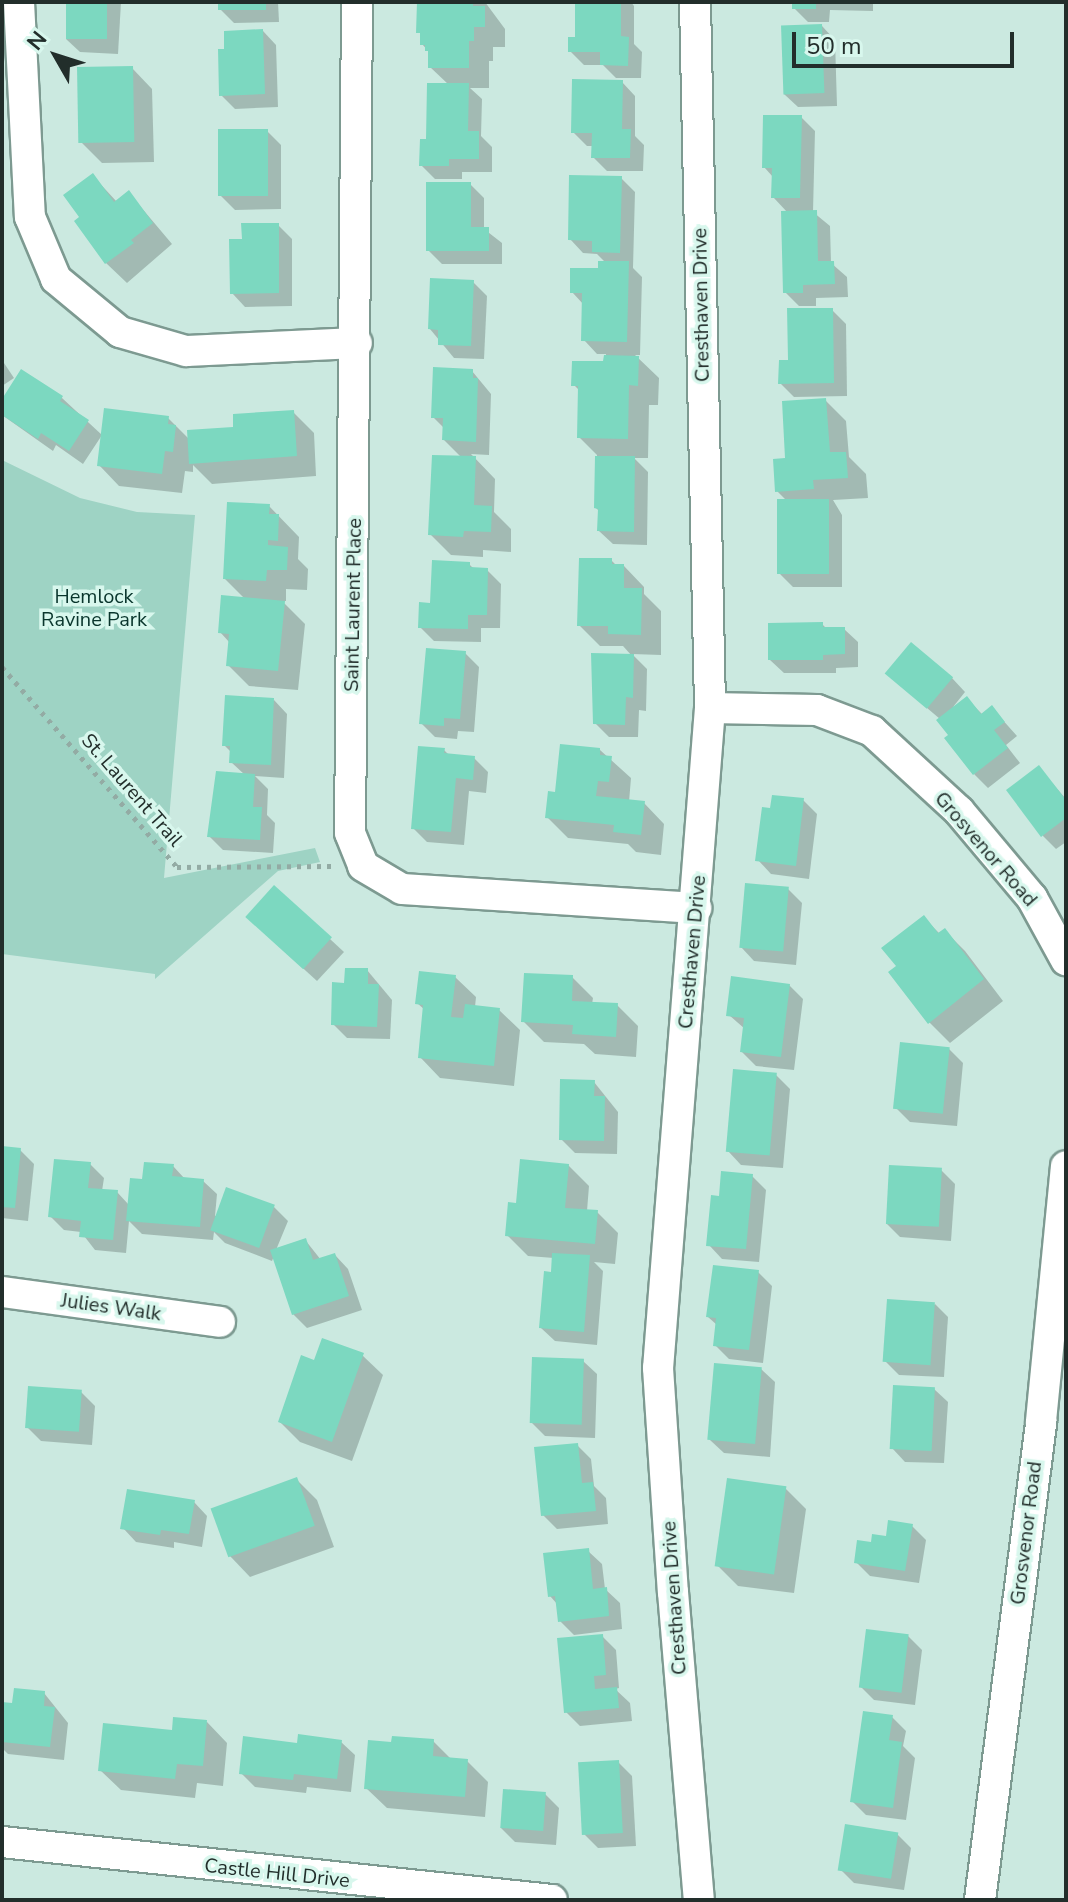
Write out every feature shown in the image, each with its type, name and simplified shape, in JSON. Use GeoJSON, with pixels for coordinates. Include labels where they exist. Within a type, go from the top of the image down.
{"type":"FeatureCollection","features":[{"type":"Feature","properties":{"kind":"street"},"geometry":{"type":"LineString","coordinates":[[19,2],[30,217],[56,279],[120,332],[186,351],[357,343]]}},
{"type":"Feature","properties":{"kind":"street","name":"Saint Laurent Place"},"geometry":{"type":"LineString","coordinates":[[357,2],[357,343],[350,833],[363,866]]}},
{"type":"Feature","properties":{"kind":"street","name":"Cresthaven Drive"},"geometry":{"type":"LineString","coordinates":[[695,2],[710,708],[658,1368],[699,1900]]}},
{"type":"Feature","properties":{"kind":"street","name":"Grosvenor Road"},"geometry":{"type":"LineString","coordinates":[[710,708],[817,710],[872,731],[959,811],[1032,898],[1066,960]]}},
{"type":"Feature","properties":{"kind":"street"},"geometry":{"type":"LineString","coordinates":[[363,866],[402,889],[696,908]]}},
{"type":"Feature","properties":{"kind":"street","name":"Grosvenor Road"},"geometry":{"type":"LineString","coordinates":[[980,1900],[1041,1421],[1066,1166]]}},
{"type":"Feature","properties":{"kind":"street","name":"Julies Walk"},"geometry":{"type":"LineString","coordinates":[[2,1292],[220,1322]]}},
{"type":"Feature","properties":{"kind":"street","name":"Castle Hill Drive"},"geometry":{"type":"LineString","coordinates":[[2,1842],[552,1900]]}},
{"type":"Feature","properties":{"kind":"path","name":"St. Laurent Trail"},"geometry":{"type":"LineString","coordinates":[[2,667],[177,867],[363,866]]}},
{"type":"Feature","properties":{"kind":"green space","name":"Hemlock Ravine Park"},"geometry":{"type":"Polygon","coordinates":[[[2,460],[80,498],[137,512],[195,515],[164,878],[315,848],[320,862],[278,871],[155,979],[155,974],[2,954],[2,460]]]}},
{"type":"Feature","properties":{"kind":"building"},"geometry":{"type":"Polygon","coordinates":[[[66,2],[107,2],[107,39],[66,39],[66,2]]]}},
{"type":"Feature","properties":{"kind":"building"},"geometry":{"type":"Polygon","coordinates":[[[218,2],[266,2],[266,10],[218,10],[218,2]]]}},
{"type":"Feature","properties":{"kind":"building"},"geometry":{"type":"Polygon","coordinates":[[[417,2],[473,2],[473,6],[485,6],[485,27],[474,27],[474,41],[469,41],[469,68],[428,68],[428,51],[425,51],[425,45],[420,45],[420,33],[416,33],[417,2]]]}},
{"type":"Feature","properties":{"kind":"building"},"geometry":{"type":"Polygon","coordinates":[[[575,2],[621,2],[621,36],[629,37],[628,66],[600,65],[600,52],[568,52],[568,37],[575,37],[575,2]]]}},
{"type":"Feature","properties":{"kind":"building"},"geometry":{"type":"Polygon","coordinates":[[[792,2],[816,2],[816,9],[792,9],[792,2]]]}},
{"type":"Feature","properties":{"kind":"building"},"geometry":{"type":"Polygon","coordinates":[[[822,24],[824,93],[783,94],[781,25],[822,24]]]}},
{"type":"Feature","properties":{"kind":"building"},"geometry":{"type":"Polygon","coordinates":[[[263,29],[265,94],[219,96],[218,49],[224,49],[224,31],[263,29]]]}},
{"type":"Feature","properties":{"kind":"building"},"geometry":{"type":"Polygon","coordinates":[[[133,66],[134,142],[78,143],[77,67],[133,66]]]}},
{"type":"Feature","properties":{"kind":"building"},"geometry":{"type":"Polygon","coordinates":[[[572,79],[623,80],[622,129],[631,129],[630,158],[591,158],[592,133],[571,133],[572,79]]]}},
{"type":"Feature","properties":{"kind":"building"},"geometry":{"type":"Polygon","coordinates":[[[427,83],[469,83],[468,131],[479,131],[479,159],[449,159],[449,166],[419,166],[420,139],[426,139],[427,83]]]}},
{"type":"Feature","properties":{"kind":"building"},"geometry":{"type":"Polygon","coordinates":[[[763,115],[802,115],[800,198],[771,198],[772,168],[762,168],[763,115]]]}},
{"type":"Feature","properties":{"kind":"building"},"geometry":{"type":"Polygon","coordinates":[[[218,129],[268,129],[268,196],[218,196],[218,129]]]}},
{"type":"Feature","properties":{"kind":"building"},"geometry":{"type":"Polygon","coordinates":[[[93,173],[114,202],[129,190],[153,223],[131,240],[134,243],[105,264],[74,221],[79,217],[63,195],[93,173]]]}},
{"type":"Feature","properties":{"kind":"building"},"geometry":{"type":"Polygon","coordinates":[[[569,175],[622,176],[620,253],[592,252],[592,241],[568,240],[569,175]]]}},
{"type":"Feature","properties":{"kind":"building"},"geometry":{"type":"Polygon","coordinates":[[[426,182],[471,182],[471,227],[489,227],[489,251],[426,251],[426,182]]]}},
{"type":"Feature","properties":{"kind":"building"},"geometry":{"type":"Polygon","coordinates":[[[817,210],[818,261],[834,261],[835,284],[803,285],[803,293],[783,293],[781,211],[817,210]]]}},
{"type":"Feature","properties":{"kind":"building"},"geometry":{"type":"Polygon","coordinates":[[[241,223],[279,223],[279,293],[230,294],[229,239],[242,239],[241,223]]]}},
{"type":"Feature","properties":{"kind":"building"},"geometry":{"type":"Polygon","coordinates":[[[598,261],[629,261],[627,342],[581,341],[582,293],[570,293],[570,268],[598,268],[598,261]]]}},
{"type":"Feature","properties":{"kind":"building"},"geometry":{"type":"Polygon","coordinates":[[[430,278],[474,280],[471,346],[438,345],[438,330],[428,329],[430,278]]]}},
{"type":"Feature","properties":{"kind":"building"},"geometry":{"type":"Polygon","coordinates":[[[787,308],[833,308],[834,383],[778,384],[779,360],[788,360],[787,308]]]}},
{"type":"Feature","properties":{"kind":"building"},"geometry":{"type":"Polygon","coordinates":[[[604,355],[639,356],[638,386],[629,385],[628,439],[577,438],[578,386],[571,386],[572,361],[603,361],[604,355]]]}},
{"type":"Feature","properties":{"kind":"building"},"geometry":{"type":"Polygon","coordinates":[[[433,367],[473,369],[473,378],[478,378],[476,442],[442,440],[443,418],[431,418],[433,367]]]}},
{"type":"Feature","properties":{"kind":"building"},"geometry":{"type":"Polygon","coordinates":[[[21,369],[63,396],[60,401],[89,420],[69,451],[41,433],[38,439],[2,415],[2,399],[21,369]]]}},
{"type":"Feature","properties":{"kind":"building"},"geometry":{"type":"Polygon","coordinates":[[[826,398],[830,452],[846,452],[848,478],[813,480],[814,489],[775,492],[773,459],[785,458],[782,401],[826,398]]]}},
{"type":"Feature","properties":{"kind":"building"},"geometry":{"type":"Polygon","coordinates":[[[104,408],[169,416],[168,424],[176,425],[173,452],[165,451],[162,474],[97,466],[104,408]]]}},
{"type":"Feature","properties":{"kind":"building"},"geometry":{"type":"Polygon","coordinates":[[[294,410],[297,456],[189,464],[187,430],[233,427],[233,414],[294,410]]]}},
{"type":"Feature","properties":{"kind":"building"},"geometry":{"type":"Polygon","coordinates":[[[432,455],[476,456],[474,505],[492,506],[491,532],[464,531],[463,537],[428,535],[432,455]]]}},
{"type":"Feature","properties":{"kind":"building"},"geometry":{"type":"Polygon","coordinates":[[[595,456],[635,456],[634,532],[597,531],[595,456]]]}},
{"type":"Feature","properties":{"kind":"building"},"geometry":{"type":"Polygon","coordinates":[[[777,499],[829,499],[829,574],[777,574],[777,499]]]}},
{"type":"Feature","properties":{"kind":"building"},"geometry":{"type":"Polygon","coordinates":[[[227,502],[270,504],[269,514],[279,514],[278,541],[268,540],[268,545],[288,547],[287,570],[267,570],[266,581],[223,579],[227,502]]]}},
{"type":"Feature","properties":{"kind":"building"},"geometry":{"type":"Polygon","coordinates":[[[579,558],[612,558],[612,564],[624,564],[624,588],[642,588],[641,635],[608,634],[608,626],[577,626],[579,558]]]}},
{"type":"Feature","properties":{"kind":"building"},"geometry":{"type":"Polygon","coordinates":[[[432,560],[470,562],[470,567],[488,568],[487,615],[468,615],[468,629],[418,628],[419,602],[430,603],[432,560]]]}},
{"type":"Feature","properties":{"kind":"building"},"geometry":{"type":"Polygon","coordinates":[[[221,595],[285,601],[278,671],[226,666],[229,634],[218,633],[221,595]]]}},
{"type":"Feature","properties":{"kind":"building"},"geometry":{"type":"Polygon","coordinates":[[[823,622],[823,627],[845,627],[845,654],[823,655],[823,660],[768,660],[768,623],[823,622]]]}},
{"type":"Feature","properties":{"kind":"building"},"geometry":{"type":"Polygon","coordinates":[[[911,642],[953,677],[927,709],[885,673],[911,642]]]}},
{"type":"Feature","properties":{"kind":"building"},"geometry":{"type":"Polygon","coordinates":[[[426,648],[466,651],[460,719],[444,718],[444,726],[419,724],[426,648]]]}},
{"type":"Feature","properties":{"kind":"building"},"geometry":{"type":"Polygon","coordinates":[[[591,653],[634,654],[633,698],[626,697],[625,725],[593,724],[591,653]]]}},
{"type":"Feature","properties":{"kind":"building"},"geometry":{"type":"Polygon","coordinates":[[[225,695],[274,698],[271,765],[229,763],[230,746],[222,746],[225,695]]]}},
{"type":"Feature","properties":{"kind":"building"},"geometry":{"type":"Polygon","coordinates":[[[967,696],[981,714],[992,705],[1005,722],[994,730],[1008,748],[973,775],[944,738],[948,735],[936,720],[967,696]]]}},
{"type":"Feature","properties":{"kind":"building"},"geometry":{"type":"Polygon","coordinates":[[[560,744],[600,748],[600,755],[612,756],[609,782],[598,781],[596,796],[645,801],[641,835],[613,832],[614,825],[545,818],[548,791],[555,792],[560,744]]]}},
{"type":"Feature","properties":{"kind":"building"},"geometry":{"type":"Polygon","coordinates":[[[418,746],[445,748],[444,753],[475,756],[473,780],[456,778],[451,832],[411,829],[418,746]]]}},
{"type":"Feature","properties":{"kind":"building"},"geometry":{"type":"Polygon","coordinates":[[[1039,765],[1066,800],[1066,818],[1041,837],[1006,790],[1039,765]]]}},
{"type":"Feature","properties":{"kind":"building"},"geometry":{"type":"Polygon","coordinates":[[[216,771],[255,774],[253,807],[262,807],[260,840],[207,837],[216,771]]]}},
{"type":"Feature","properties":{"kind":"building"},"geometry":{"type":"Polygon","coordinates":[[[772,795],[804,798],[796,866],[755,861],[762,807],[770,808],[772,795]]]}},
{"type":"Feature","properties":{"kind":"building"},"geometry":{"type":"Polygon","coordinates":[[[745,883],[789,887],[783,952],[739,948],[745,883]]]}},
{"type":"Feature","properties":{"kind":"building"},"geometry":{"type":"Polygon","coordinates":[[[274,885],[332,937],[303,969],[245,917],[274,885]]]}},
{"type":"Feature","properties":{"kind":"building"},"geometry":{"type":"Polygon","coordinates":[[[924,915],[938,933],[945,928],[984,979],[928,1024],[888,972],[896,966],[881,948],[924,915]]]}},
{"type":"Feature","properties":{"kind":"building"},"geometry":{"type":"Polygon","coordinates":[[[345,968],[368,968],[368,984],[379,984],[377,1027],[331,1025],[332,982],[344,983],[345,968]]]}},
{"type":"Feature","properties":{"kind":"building"},"geometry":{"type":"Polygon","coordinates":[[[419,971],[456,975],[451,1017],[463,1018],[465,1004],[500,1008],[494,1066],[418,1058],[423,1005],[415,1004],[419,971]]]}},
{"type":"Feature","properties":{"kind":"building"},"geometry":{"type":"Polygon","coordinates":[[[524,973],[573,975],[572,1001],[618,1003],[616,1037],[572,1034],[573,1025],[521,1022],[524,973]]]}},
{"type":"Feature","properties":{"kind":"building"},"geometry":{"type":"Polygon","coordinates":[[[731,976],[790,984],[781,1057],[740,1052],[744,1018],[726,1016],[731,976]]]}},
{"type":"Feature","properties":{"kind":"building"},"geometry":{"type":"Polygon","coordinates":[[[900,1042],[950,1047],[943,1114],[893,1109],[900,1042]]]}},
{"type":"Feature","properties":{"kind":"building"},"geometry":{"type":"Polygon","coordinates":[[[733,1069],[777,1073],[770,1156],[726,1152],[733,1069]]]}},
{"type":"Feature","properties":{"kind":"building"},"geometry":{"type":"Polygon","coordinates":[[[560,1079],[595,1080],[594,1096],[605,1096],[604,1141],[559,1140],[560,1079]]]}},
{"type":"Feature","properties":{"kind":"building"},"geometry":{"type":"Polygon","coordinates":[[[2,1146],[21,1148],[15,1208],[2,1207],[2,1146]]]}},
{"type":"Feature","properties":{"kind":"building"},"geometry":{"type":"Polygon","coordinates":[[[54,1159],[91,1162],[88,1188],[118,1190],[113,1240],[79,1237],[81,1221],[48,1217],[54,1159]]]}},
{"type":"Feature","properties":{"kind":"building"},"geometry":{"type":"Polygon","coordinates":[[[520,1159],[569,1164],[565,1208],[598,1210],[595,1244],[505,1236],[508,1202],[516,1203],[520,1159]]]}},
{"type":"Feature","properties":{"kind":"building"},"geometry":{"type":"Polygon","coordinates":[[[144,1162],[174,1164],[172,1176],[204,1179],[200,1227],[126,1221],[130,1178],[142,1179],[144,1162]]]}},
{"type":"Feature","properties":{"kind":"building"},"geometry":{"type":"Polygon","coordinates":[[[889,1165],[942,1168],[939,1227],[886,1224],[889,1165]]]}},
{"type":"Feature","properties":{"kind":"building"},"geometry":{"type":"Polygon","coordinates":[[[721,1171],[753,1174],[746,1249],[706,1246],[711,1195],[719,1196],[721,1171]]]}},
{"type":"Feature","properties":{"kind":"building"},"geometry":{"type":"Polygon","coordinates":[[[226,1187],[275,1205],[259,1248],[210,1230],[226,1187]]]}},
{"type":"Feature","properties":{"kind":"building"},"geometry":{"type":"Polygon","coordinates":[[[306,1238],[313,1260],[335,1253],[349,1296],[292,1315],[270,1250],[306,1238]]]}},
{"type":"Feature","properties":{"kind":"building"},"geometry":{"type":"Polygon","coordinates":[[[552,1253],[590,1255],[584,1332],[539,1328],[544,1271],[551,1272],[552,1253]]]}},
{"type":"Feature","properties":{"kind":"building"},"geometry":{"type":"Polygon","coordinates":[[[713,1265],[759,1270],[749,1350],[713,1346],[716,1318],[706,1317],[713,1265]]]}},
{"type":"Feature","properties":{"kind":"building"},"geometry":{"type":"Polygon","coordinates":[[[887,1299],[935,1302],[930,1365],[883,1362],[887,1299]]]}},
{"type":"Feature","properties":{"kind":"building"},"geometry":{"type":"Polygon","coordinates":[[[322,1338],[364,1353],[332,1442],[278,1422],[301,1355],[314,1360],[322,1338]]]}},
{"type":"Feature","properties":{"kind":"building"},"geometry":{"type":"Polygon","coordinates":[[[532,1357],[584,1359],[582,1425],[530,1423],[532,1357]]]}},
{"type":"Feature","properties":{"kind":"building"},"geometry":{"type":"Polygon","coordinates":[[[714,1363],[762,1367],[755,1444],[707,1440],[714,1363]]]}},
{"type":"Feature","properties":{"kind":"building"},"geometry":{"type":"Polygon","coordinates":[[[893,1385],[935,1387],[932,1451],[890,1449],[893,1385]]]}},
{"type":"Feature","properties":{"kind":"building"},"geometry":{"type":"Polygon","coordinates":[[[28,1386],[82,1390],[79,1432],[25,1428],[28,1386]]]}},
{"type":"Feature","properties":{"kind":"building"},"geometry":{"type":"Polygon","coordinates":[[[578,1443],[582,1483],[593,1482],[596,1511],[541,1516],[534,1447],[578,1443]]]}},
{"type":"Feature","properties":{"kind":"building"},"geometry":{"type":"Polygon","coordinates":[[[297,1477],[315,1526],[228,1557],[211,1508],[297,1477]]]}},
{"type":"Feature","properties":{"kind":"building"},"geometry":{"type":"Polygon","coordinates":[[[727,1478],[786,1486],[774,1574],[715,1566],[727,1478]]]}},
{"type":"Feature","properties":{"kind":"building"},"geometry":{"type":"Polygon","coordinates":[[[127,1489],[195,1500],[189,1534],[161,1530],[160,1535],[120,1529],[127,1489]]]}},
{"type":"Feature","properties":{"kind":"building"},"geometry":{"type":"Polygon","coordinates":[[[888,1520],[913,1524],[905,1571],[854,1563],[857,1540],[871,1542],[872,1534],[886,1536],[888,1520]]]}},
{"type":"Feature","properties":{"kind":"building"},"geometry":{"type":"Polygon","coordinates":[[[589,1548],[593,1589],[607,1587],[609,1616],[558,1622],[555,1596],[548,1597],[543,1553],[589,1548]]]}},
{"type":"Feature","properties":{"kind":"building"},"geometry":{"type":"Polygon","coordinates":[[[866,1629],[909,1634],[901,1693],[859,1688],[866,1629]]]}},
{"type":"Feature","properties":{"kind":"building"},"geometry":{"type":"Polygon","coordinates":[[[603,1634],[606,1675],[594,1676],[595,1689],[617,1687],[619,1708],[564,1713],[557,1638],[603,1634]]]}},
{"type":"Feature","properties":{"kind":"building"},"geometry":{"type":"Polygon","coordinates":[[[14,1688],[45,1691],[44,1706],[55,1707],[50,1747],[2,1742],[2,1702],[12,1703],[14,1688]]]}},
{"type":"Feature","properties":{"kind":"building"},"geometry":{"type":"Polygon","coordinates":[[[863,1711],[893,1715],[889,1740],[902,1742],[893,1808],[850,1802],[863,1711]]]}},
{"type":"Feature","properties":{"kind":"building"},"geometry":{"type":"Polygon","coordinates":[[[173,1717],[207,1720],[203,1766],[177,1764],[175,1779],[98,1771],[103,1723],[172,1730],[173,1717]]]}},
{"type":"Feature","properties":{"kind":"building"},"geometry":{"type":"Polygon","coordinates":[[[298,1734],[342,1740],[337,1779],[294,1774],[293,1780],[239,1774],[243,1736],[297,1743],[298,1734]]]}},
{"type":"Feature","properties":{"kind":"building"},"geometry":{"type":"Polygon","coordinates":[[[392,1736],[434,1739],[433,1756],[468,1759],[465,1797],[364,1789],[368,1740],[391,1742],[392,1736]]]}},
{"type":"Feature","properties":{"kind":"building"},"geometry":{"type":"Polygon","coordinates":[[[619,1760],[623,1833],[582,1835],[578,1762],[619,1760]]]}},
{"type":"Feature","properties":{"kind":"building"},"geometry":{"type":"Polygon","coordinates":[[[503,1789],[546,1792],[543,1831],[500,1828],[503,1789]]]}},
{"type":"Feature","properties":{"kind":"building"},"geometry":{"type":"Polygon","coordinates":[[[845,1824],[898,1832],[891,1879],[838,1870],[845,1824]]]}}]}
